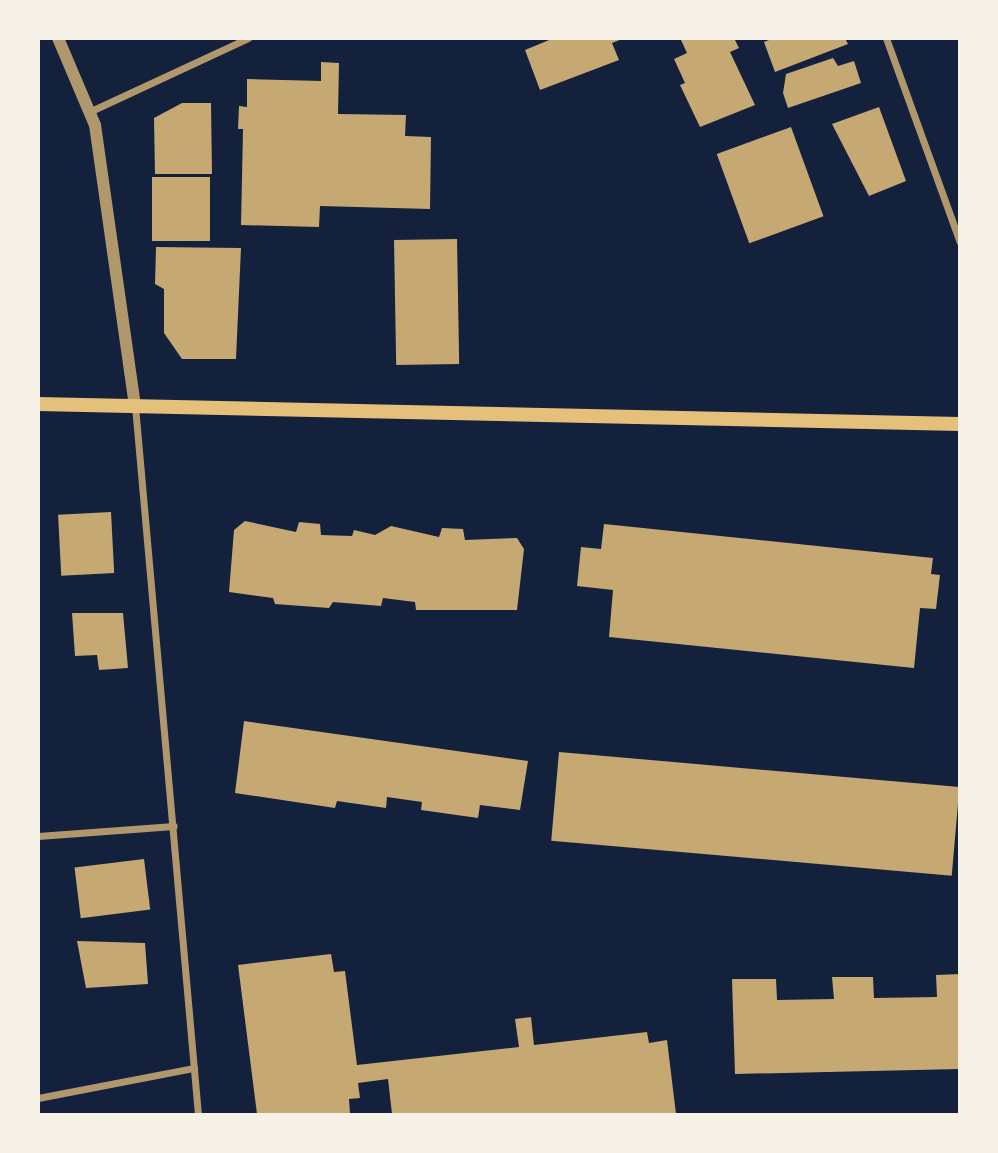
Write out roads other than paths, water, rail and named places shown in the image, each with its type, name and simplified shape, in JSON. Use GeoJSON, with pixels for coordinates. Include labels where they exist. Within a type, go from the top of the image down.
{"type":"FeatureCollection","features":[{"type":"Feature","properties":{"kind":"main road"},"geometry":{"type":"LineString","coordinates":[[38,404],[960,424]]}},
{"type":"Feature","properties":{"kind":"street"},"geometry":{"type":"LineString","coordinates":[[58,38],[92,111],[135,406],[198,1115]]}},
{"type":"Feature","properties":{"kind":"street"},"geometry":{"type":"LineString","coordinates":[[92,111],[248,38]]}},
{"type":"Feature","properties":{"kind":"street"},"geometry":{"type":"LineString","coordinates":[[886,38],[960,242]]}},
{"type":"Feature","properties":{"kind":"street"},"geometry":{"type":"LineString","coordinates":[[38,836],[174,826]]}},
{"type":"Feature","properties":{"kind":"street"},"geometry":{"type":"LineString","coordinates":[[38,1098],[194,1069]]}}]}
